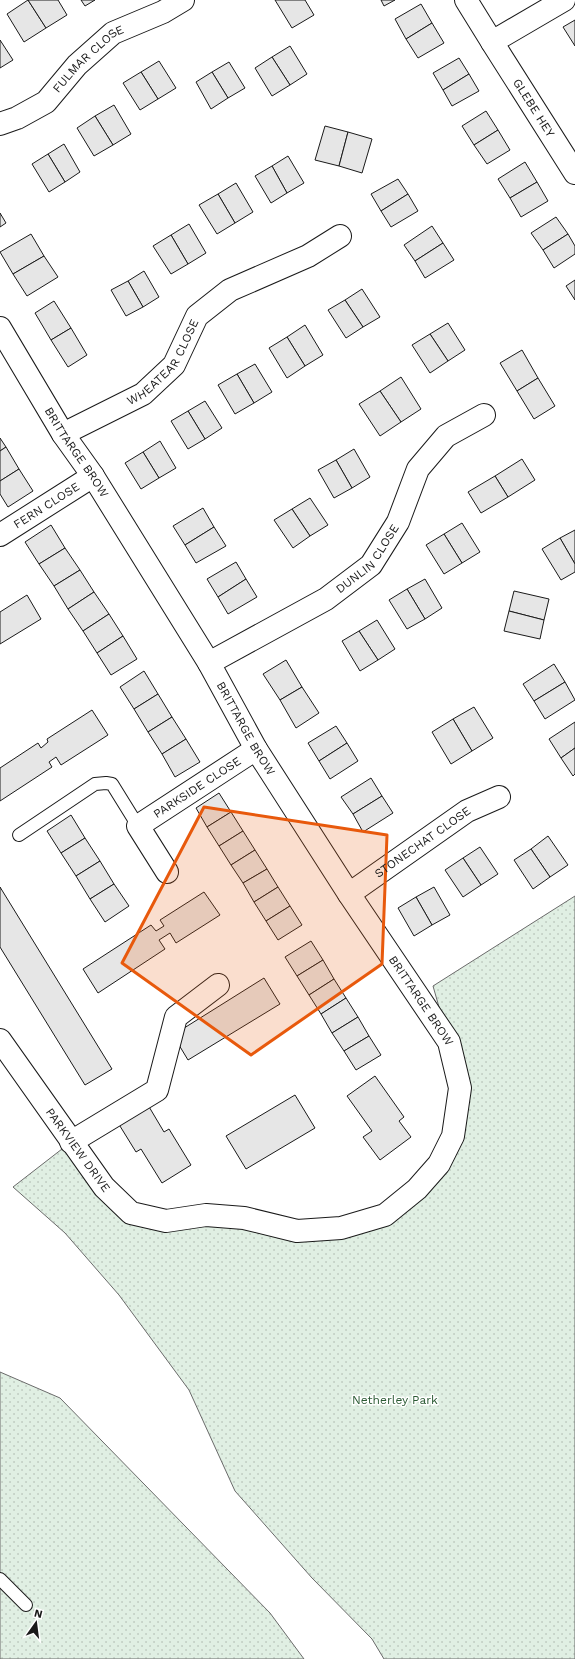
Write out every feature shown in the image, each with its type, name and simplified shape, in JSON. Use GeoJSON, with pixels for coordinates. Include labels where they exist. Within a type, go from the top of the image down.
{"type":"FeatureCollection","features":[{"type":"Feature","properties":{"kind":"street","name":"FULMAR CLOSE"},"geometry":{"type":"LineString","coordinates":[[0,124],[17,118],[46,102],[77,65],[113,33],[163,12],[183,0]]}},
{"type":"Feature","properties":{"kind":"street","name":"GLEBE HEY"},"geometry":{"type":"LineString","coordinates":[[466,0],[575,173]]}},
{"type":"Feature","properties":{"kind":"street"},"geometry":{"type":"LineString","coordinates":[[492,42],[564,0]]}},
{"type":"Feature","properties":{"kind":"street","name":"WHEATEAR CLOSE"},"geometry":{"type":"LineString","coordinates":[[63,434],[143,394],[174,365],[197,316],[230,290],[308,256],[340,236]]}},
{"type":"Feature","properties":{"kind":"street","name":"BRITTARGE BROW"},"geometry":{"type":"LineString","coordinates":[[0,328],[63,434],[92,476],[209,663],[256,749],[349,894],[449,1042],[460,1088],[453,1136]]}},
{"type":"Feature","properties":{"kind":"street","name":"DUNLIN CLOSE"},"geometry":{"type":"LineString","coordinates":[[209,663],[326,599],[371,565],[398,522],[418,469],[446,436],[484,415]]}},
{"type":"Feature","properties":{"kind":"street","name":"FERN CLOSE"},"geometry":{"type":"LineString","coordinates":[[0,534],[92,476]]}},
{"type":"Feature","properties":{"kind":"street","name":"PARKSIDE CLOSE"},"geometry":{"type":"LineString","coordinates":[[138,826],[256,749]]}},
{"type":"Feature","properties":{"kind":"street","name":"STONECHAT CLOSE"},"geometry":{"type":"LineString","coordinates":[[349,894],[467,811],[499,797]]}},
{"type":"Feature","properties":{"kind":"street"},"geometry":{"type":"LineString","coordinates":[[138,826],[166,872]]}},
{"type":"Feature","properties":{"kind":"street"},"geometry":{"type":"LineString","coordinates":[[71,1142],[158,1090],[176,1017],[218,985]]}},
{"type":"Feature","properties":{"kind":"street","name":"PARKVIEW DRIVE"},"geometry":{"type":"LineString","coordinates":[[0,1040],[104,1188],[131,1212],[166,1221],[206,1215],[244,1218],[297,1231],[341,1228],[385,1215],[417,1190],[439,1164],[453,1136]]}},
{"type":"Feature","properties":{"kind":"lane"},"geometry":{"type":"LineString","coordinates":[[20,835],[95,784],[106,783],[112,784],[138,826]]}},
{"type":"Feature","properties":{"kind":"lane"},"geometry":{"type":"LineString","coordinates":[[0,1579],[26,1605]]}},
{"type":"Feature","properties":{"kind":"highlighted area"},"geometry":{"type":"Polygon","coordinates":[[[204,807],[387,835],[382,964],[251,1055],[122,963],[204,807]]]}},
{"type":"Feature","properties":{"kind":"green space","name":"Netherley Park"},"geometry":{"type":"Polygon","coordinates":[[[575,896],[575,1659],[384,1659],[372,1639],[312,1578],[235,1491],[189,1390],[119,1295],[65,1233],[13,1187],[71,1142],[131,1212],[297,1231],[385,1215],[453,1136],[449,1042],[433,986],[575,896]]]}},
{"type":"Feature","properties":{"kind":"green space"},"geometry":{"type":"Polygon","coordinates":[[[0,1372],[60,1398],[270,1613],[304,1659],[0,1659],[0,1372]]]}},
{"type":"Feature","properties":{"kind":"building"},"geometry":{"type":"Polygon","coordinates":[[[28,0],[46,28],[24,42],[7,14],[28,0]]]}},
{"type":"Feature","properties":{"kind":"building"},"geometry":{"type":"Polygon","coordinates":[[[28,0],[58,0],[67,15],[46,28],[28,0]]]}},
{"type":"Feature","properties":{"kind":"building"},"geometry":{"type":"Polygon","coordinates":[[[81,0],[95,0],[85,6],[81,0]]]}},
{"type":"Feature","properties":{"kind":"building"},"geometry":{"type":"Polygon","coordinates":[[[275,0],[305,0],[314,15],[292,28],[275,0]]]}},
{"type":"Feature","properties":{"kind":"building"},"geometry":{"type":"Polygon","coordinates":[[[381,0],[395,0],[384,6],[381,0]]]}},
{"type":"Feature","properties":{"kind":"building"},"geometry":{"type":"Polygon","coordinates":[[[421,4],[432,23],[406,39],[395,19],[421,4]]]}},
{"type":"Feature","properties":{"kind":"building"},"geometry":{"type":"Polygon","coordinates":[[[575,20],[575,46],[563,27],[575,20]]]}},
{"type":"Feature","properties":{"kind":"building"},"geometry":{"type":"Polygon","coordinates":[[[432,23],[444,43],[418,58],[406,39],[432,23]]]}},
{"type":"Feature","properties":{"kind":"building"},"geometry":{"type":"Polygon","coordinates":[[[0,40],[13,60],[0,68],[0,40]]]}},
{"type":"Feature","properties":{"kind":"building"},"geometry":{"type":"Polygon","coordinates":[[[290,46],[307,74],[290,85],[272,57],[290,46]]]}},
{"type":"Feature","properties":{"kind":"building"},"geometry":{"type":"Polygon","coordinates":[[[272,57],[290,85],[272,96],[255,68],[272,57]]]}},
{"type":"Feature","properties":{"kind":"building"},"geometry":{"type":"Polygon","coordinates":[[[459,58],[469,74],[443,90],[433,73],[459,58]]]}},
{"type":"Feature","properties":{"kind":"building"},"geometry":{"type":"Polygon","coordinates":[[[159,61],[176,88],[158,99],[141,72],[159,61]]]}},
{"type":"Feature","properties":{"kind":"building"},"geometry":{"type":"Polygon","coordinates":[[[229,62],[245,88],[228,98],[212,72],[229,62]]]}},
{"type":"Feature","properties":{"kind":"building"},"geometry":{"type":"Polygon","coordinates":[[[141,72],[158,99],[140,110],[123,83],[141,72]]]}},
{"type":"Feature","properties":{"kind":"building"},"geometry":{"type":"Polygon","coordinates":[[[212,72],[228,98],[211,109],[196,82],[212,72]]]}},
{"type":"Feature","properties":{"kind":"building"},"geometry":{"type":"Polygon","coordinates":[[[469,74],[479,91],[452,106],[443,90],[469,74]]]}},
{"type":"Feature","properties":{"kind":"building"},"geometry":{"type":"Polygon","coordinates":[[[114,105],[131,134],[113,145],[95,116],[114,105]]]}},
{"type":"Feature","properties":{"kind":"building"},"geometry":{"type":"Polygon","coordinates":[[[486,111],[498,130],[474,145],[462,126],[486,111]]]}},
{"type":"Feature","properties":{"kind":"building"},"geometry":{"type":"Polygon","coordinates":[[[95,116],[113,145],[94,156],[77,128],[95,116]]]}},
{"type":"Feature","properties":{"kind":"building"},"geometry":{"type":"Polygon","coordinates":[[[325,126],[348,132],[339,166],[315,160],[325,126]]]}},
{"type":"Feature","properties":{"kind":"building"},"geometry":{"type":"Polygon","coordinates":[[[498,130],[510,150],[487,164],[474,145],[498,130]]]}},
{"type":"Feature","properties":{"kind":"building"},"geometry":{"type":"Polygon","coordinates":[[[348,132],[372,139],[362,173],[339,166],[348,132]]]}},
{"type":"Feature","properties":{"kind":"building"},"geometry":{"type":"Polygon","coordinates":[[[64,144],[80,172],[65,182],[48,154],[64,144]]]}},
{"type":"Feature","properties":{"kind":"building"},"geometry":{"type":"Polygon","coordinates":[[[48,154],[65,182],[49,192],[32,164],[48,154]]]}},
{"type":"Feature","properties":{"kind":"building"},"geometry":{"type":"Polygon","coordinates":[[[288,156],[304,183],[287,193],[272,166],[288,156]]]}},
{"type":"Feature","properties":{"kind":"building"},"geometry":{"type":"Polygon","coordinates":[[[525,162],[537,182],[510,198],[498,179],[525,162]]]}},
{"type":"Feature","properties":{"kind":"building"},"geometry":{"type":"Polygon","coordinates":[[[272,166],[287,193],[271,203],[255,176],[272,166]]]}},
{"type":"Feature","properties":{"kind":"building"},"geometry":{"type":"Polygon","coordinates":[[[398,179],[408,194],[381,211],[371,194],[398,179]]]}},
{"type":"Feature","properties":{"kind":"building"},"geometry":{"type":"Polygon","coordinates":[[[537,182],[548,201],[521,217],[510,198],[537,182]]]}},
{"type":"Feature","properties":{"kind":"building"},"geometry":{"type":"Polygon","coordinates":[[[236,183],[253,212],[235,223],[218,194],[236,183]]]}},
{"type":"Feature","properties":{"kind":"building"},"geometry":{"type":"Polygon","coordinates":[[[218,194],[235,223],[217,234],[199,205],[218,194]]]}},
{"type":"Feature","properties":{"kind":"building"},"geometry":{"type":"Polygon","coordinates":[[[408,194],[418,211],[391,227],[381,211],[408,194]]]}},
{"type":"Feature","properties":{"kind":"building"},"geometry":{"type":"Polygon","coordinates":[[[0,213],[6,223],[0,227],[0,213]]]}},
{"type":"Feature","properties":{"kind":"building"},"geometry":{"type":"Polygon","coordinates":[[[556,217],[568,234],[543,250],[531,233],[556,217]]]}},
{"type":"Feature","properties":{"kind":"building"},"geometry":{"type":"Polygon","coordinates":[[[189,224],[206,253],[188,264],[171,235],[189,224]]]}},
{"type":"Feature","properties":{"kind":"building"},"geometry":{"type":"Polygon","coordinates":[[[432,226],[443,243],[415,261],[404,245],[432,226]]]}},
{"type":"Feature","properties":{"kind":"building"},"geometry":{"type":"Polygon","coordinates":[[[31,234],[44,256],[13,274],[0,252],[31,234]]]}},
{"type":"Feature","properties":{"kind":"building"},"geometry":{"type":"Polygon","coordinates":[[[568,234],[575,246],[575,254],[554,268],[543,250],[568,234]]]}},
{"type":"Feature","properties":{"kind":"building"},"geometry":{"type":"Polygon","coordinates":[[[171,235],[188,264],[171,274],[153,246],[171,235]]]}},
{"type":"Feature","properties":{"kind":"building"},"geometry":{"type":"Polygon","coordinates":[[[443,243],[454,260],[425,278],[415,261],[443,243]]]}},
{"type":"Feature","properties":{"kind":"building"},"geometry":{"type":"Polygon","coordinates":[[[44,256],[58,277],[27,296],[13,274],[44,256]]]}},
{"type":"Feature","properties":{"kind":"building"},"geometry":{"type":"Polygon","coordinates":[[[144,271],[159,297],[143,307],[128,281],[144,271]]]}},
{"type":"Feature","properties":{"kind":"building"},"geometry":{"type":"Polygon","coordinates":[[[575,280],[575,300],[566,286],[575,280]]]}},
{"type":"Feature","properties":{"kind":"building"},"geometry":{"type":"Polygon","coordinates":[[[128,281],[143,307],[126,316],[111,290],[128,281]]]}},
{"type":"Feature","properties":{"kind":"building"},"geometry":{"type":"Polygon","coordinates":[[[362,289],[380,317],[363,327],[345,300],[362,289]]]}},
{"type":"Feature","properties":{"kind":"building"},"geometry":{"type":"Polygon","coordinates":[[[345,300],[363,327],[346,338],[328,310],[345,300]]]}},
{"type":"Feature","properties":{"kind":"building"},"geometry":{"type":"Polygon","coordinates":[[[54,301],[71,328],[51,340],[35,313],[54,301]]]}},
{"type":"Feature","properties":{"kind":"building"},"geometry":{"type":"Polygon","coordinates":[[[448,323],[465,350],[448,361],[430,334],[448,323]]]}},
{"type":"Feature","properties":{"kind":"building"},"geometry":{"type":"Polygon","coordinates":[[[305,325],[323,355],[305,366],[287,337],[305,325]]]}},
{"type":"Feature","properties":{"kind":"building"},"geometry":{"type":"Polygon","coordinates":[[[71,328],[87,355],[68,367],[51,340],[71,328]]]}},
{"type":"Feature","properties":{"kind":"building"},"geometry":{"type":"Polygon","coordinates":[[[430,334],[448,361],[430,373],[412,345],[430,334]]]}},
{"type":"Feature","properties":{"kind":"building"},"geometry":{"type":"Polygon","coordinates":[[[287,337],[305,366],[287,378],[269,348],[287,337]]]}},
{"type":"Feature","properties":{"kind":"building"},"geometry":{"type":"Polygon","coordinates":[[[522,350],[538,378],[517,391],[500,363],[522,350]]]}},
{"type":"Feature","properties":{"kind":"building"},"geometry":{"type":"Polygon","coordinates":[[[255,364],[272,392],[254,403],[237,374],[255,364]]]}},
{"type":"Feature","properties":{"kind":"building"},"geometry":{"type":"Polygon","coordinates":[[[237,374],[254,403],[235,414],[218,385],[237,374]]]}},
{"type":"Feature","properties":{"kind":"building"},"geometry":{"type":"Polygon","coordinates":[[[401,377],[421,409],[401,422],[380,391],[401,377]]]}},
{"type":"Feature","properties":{"kind":"building"},"geometry":{"type":"Polygon","coordinates":[[[538,378],[555,406],[534,419],[517,391],[538,378]]]}},
{"type":"Feature","properties":{"kind":"building"},"geometry":{"type":"Polygon","coordinates":[[[380,391],[401,422],[380,436],[359,404],[380,391]]]}},
{"type":"Feature","properties":{"kind":"building"},"geometry":{"type":"Polygon","coordinates":[[[205,401],[222,428],[205,439],[188,411],[205,401]]]}},
{"type":"Feature","properties":{"kind":"building"},"geometry":{"type":"Polygon","coordinates":[[[188,411],[205,439],[188,449],[171,421],[188,411]]]}},
{"type":"Feature","properties":{"kind":"building"},"geometry":{"type":"Polygon","coordinates":[[[0,438],[6,447],[0,451],[0,438]]]}},
{"type":"Feature","properties":{"kind":"building"},"geometry":{"type":"Polygon","coordinates":[[[160,441],[176,468],[159,478],[143,452],[160,441]]]}},
{"type":"Feature","properties":{"kind":"building"},"geometry":{"type":"Polygon","coordinates":[[[6,447],[19,469],[0,481],[0,451],[6,447]]]}},
{"type":"Feature","properties":{"kind":"building"},"geometry":{"type":"Polygon","coordinates":[[[354,449],[370,477],[352,488],[336,460],[354,449]]]}},
{"type":"Feature","properties":{"kind":"building"},"geometry":{"type":"Polygon","coordinates":[[[143,452],[159,478],[141,489],[125,463],[143,452]]]}},
{"type":"Feature","properties":{"kind":"building"},"geometry":{"type":"Polygon","coordinates":[[[522,459],[535,480],[508,497],[495,476],[522,459]]]}},
{"type":"Feature","properties":{"kind":"building"},"geometry":{"type":"Polygon","coordinates":[[[336,460],[352,488],[334,498],[318,470],[336,460]]]}},
{"type":"Feature","properties":{"kind":"building"},"geometry":{"type":"Polygon","coordinates":[[[19,469],[33,491],[8,507],[0,494],[0,481],[19,469]]]}},
{"type":"Feature","properties":{"kind":"building"},"geometry":{"type":"Polygon","coordinates":[[[495,476],[508,497],[481,513],[468,492],[495,476]]]}},
{"type":"Feature","properties":{"kind":"building"},"geometry":{"type":"Polygon","coordinates":[[[310,498],[328,525],[310,536],[292,509],[310,498]]]}},
{"type":"Feature","properties":{"kind":"building"},"geometry":{"type":"Polygon","coordinates":[[[203,508],[214,527],[185,545],[173,526],[203,508]]]}},
{"type":"Feature","properties":{"kind":"building"},"geometry":{"type":"Polygon","coordinates":[[[292,509],[310,536],[293,548],[274,520],[292,509]]]}},
{"type":"Feature","properties":{"kind":"building"},"geometry":{"type":"Polygon","coordinates":[[[462,523],[480,552],[462,563],[444,534],[462,523]]]}},
{"type":"Feature","properties":{"kind":"building"},"geometry":{"type":"Polygon","coordinates":[[[51,525],[65,548],[39,564],[25,542],[51,525]]]}},
{"type":"Feature","properties":{"kind":"building"},"geometry":{"type":"Polygon","coordinates":[[[214,527],[226,546],[196,563],[185,545],[214,527]]]}},
{"type":"Feature","properties":{"kind":"building"},"geometry":{"type":"Polygon","coordinates":[[[575,530],[575,564],[560,538],[575,530]]]}},
{"type":"Feature","properties":{"kind":"building"},"geometry":{"type":"Polygon","coordinates":[[[444,534],[462,563],[444,574],[426,545],[444,534]]]}},
{"type":"Feature","properties":{"kind":"building"},"geometry":{"type":"Polygon","coordinates":[[[560,538],[575,564],[575,572],[561,580],[542,549],[560,538]]]}},
{"type":"Feature","properties":{"kind":"building"},"geometry":{"type":"Polygon","coordinates":[[[65,548],[80,570],[54,586],[39,564],[65,548]]]}},
{"type":"Feature","properties":{"kind":"building"},"geometry":{"type":"Polygon","coordinates":[[[236,562],[246,579],[218,597],[207,579],[236,562]]]}},
{"type":"Feature","properties":{"kind":"building"},"geometry":{"type":"Polygon","coordinates":[[[80,570],[94,592],[68,609],[54,586],[80,570]]]}},
{"type":"Feature","properties":{"kind":"building"},"geometry":{"type":"Polygon","coordinates":[[[246,579],[257,597],[228,614],[218,597],[246,579]]]}},
{"type":"Feature","properties":{"kind":"building"},"geometry":{"type":"Polygon","coordinates":[[[425,579],[442,608],[425,619],[407,589],[425,579]]]}},
{"type":"Feature","properties":{"kind":"building"},"geometry":{"type":"Polygon","coordinates":[[[407,589],[425,619],[407,629],[389,600],[407,589]]]}},
{"type":"Feature","properties":{"kind":"building"},"geometry":{"type":"Polygon","coordinates":[[[514,591],[549,599],[544,620],[509,611],[514,591]]]}},
{"type":"Feature","properties":{"kind":"building"},"geometry":{"type":"Polygon","coordinates":[[[94,592],[109,614],[83,631],[68,609],[94,592]]]}},
{"type":"Feature","properties":{"kind":"building"},"geometry":{"type":"Polygon","coordinates":[[[27,595],[41,619],[0,644],[0,612],[27,595]]]}},
{"type":"Feature","properties":{"kind":"building"},"geometry":{"type":"Polygon","coordinates":[[[509,611],[544,620],[540,639],[504,631],[509,611]]]}},
{"type":"Feature","properties":{"kind":"building"},"geometry":{"type":"Polygon","coordinates":[[[109,614],[123,636],[97,653],[83,631],[109,614]]]}},
{"type":"Feature","properties":{"kind":"building"},"geometry":{"type":"Polygon","coordinates":[[[377,620],[395,649],[378,660],[359,631],[377,620]]]}},
{"type":"Feature","properties":{"kind":"building"},"geometry":{"type":"Polygon","coordinates":[[[359,631],[378,660],[360,671],[342,641],[359,631]]]}},
{"type":"Feature","properties":{"kind":"building"},"geometry":{"type":"Polygon","coordinates":[[[123,636],[137,659],[111,675],[97,653],[123,636]]]}},
{"type":"Feature","properties":{"kind":"building"},"geometry":{"type":"Polygon","coordinates":[[[286,660],[302,687],[280,700],[263,674],[286,660]]]}},
{"type":"Feature","properties":{"kind":"building"},"geometry":{"type":"Polygon","coordinates":[[[554,664],[565,682],[534,701],[523,684],[554,664]]]}},
{"type":"Feature","properties":{"kind":"building"},"geometry":{"type":"Polygon","coordinates":[[[144,671],[158,694],[134,709],[120,687],[144,671]]]}},
{"type":"Feature","properties":{"kind":"building"},"geometry":{"type":"Polygon","coordinates":[[[565,682],[575,700],[545,719],[534,701],[565,682]]]}},
{"type":"Feature","properties":{"kind":"building"},"geometry":{"type":"Polygon","coordinates":[[[302,687],[319,713],[296,728],[280,700],[302,687]]]}},
{"type":"Feature","properties":{"kind":"building"},"geometry":{"type":"Polygon","coordinates":[[[158,694],[172,717],[148,732],[134,709],[158,694]]]}},
{"type":"Feature","properties":{"kind":"building"},"geometry":{"type":"Polygon","coordinates":[[[474,707],[493,738],[472,751],[453,719],[474,707]]]}},
{"type":"Feature","properties":{"kind":"building"},"geometry":{"type":"Polygon","coordinates":[[[92,710],[108,735],[61,765],[56,757],[49,762],[52,767],[0,801],[0,768],[38,743],[41,748],[48,742],[47,739],[92,710]]]}},
{"type":"Feature","properties":{"kind":"building"},"geometry":{"type":"Polygon","coordinates":[[[172,717],[186,739],[162,754],[148,732],[172,717]]]}},
{"type":"Feature","properties":{"kind":"building"},"geometry":{"type":"Polygon","coordinates":[[[453,719],[472,751],[451,764],[432,732],[453,719]]]}},
{"type":"Feature","properties":{"kind":"building"},"geometry":{"type":"Polygon","coordinates":[[[575,722],[575,748],[561,758],[549,739],[575,722]]]}},
{"type":"Feature","properties":{"kind":"building"},"geometry":{"type":"Polygon","coordinates":[[[336,726],[347,743],[319,761],[308,743],[336,726]]]}},
{"type":"Feature","properties":{"kind":"building"},"geometry":{"type":"Polygon","coordinates":[[[186,739],[200,762],[175,777],[162,754],[186,739]]]}},
{"type":"Feature","properties":{"kind":"building"},"geometry":{"type":"Polygon","coordinates":[[[347,743],[358,761],[330,779],[319,761],[347,743]]]}},
{"type":"Feature","properties":{"kind":"building"},"geometry":{"type":"Polygon","coordinates":[[[575,748],[575,774],[573,776],[561,758],[575,748]]]}},
{"type":"Feature","properties":{"kind":"building"},"geometry":{"type":"Polygon","coordinates":[[[371,778],[382,796],[353,814],[341,797],[371,778]]]}},
{"type":"Feature","properties":{"kind":"building"},"geometry":{"type":"Polygon","coordinates":[[[219,793],[231,812],[207,827],[196,808],[219,793]]]}},
{"type":"Feature","properties":{"kind":"building"},"geometry":{"type":"Polygon","coordinates":[[[382,796],[393,813],[363,832],[353,814],[382,796]]]}},
{"type":"Feature","properties":{"kind":"building"},"geometry":{"type":"Polygon","coordinates":[[[231,812],[243,831],[219,846],[207,827],[231,812]]]}},
{"type":"Feature","properties":{"kind":"building"},"geometry":{"type":"Polygon","coordinates":[[[71,815],[85,838],[61,853],[47,831],[71,815]]]}},
{"type":"Feature","properties":{"kind":"building"},"geometry":{"type":"Polygon","coordinates":[[[243,831],[255,850],[231,865],[219,846],[243,831]]]}},
{"type":"Feature","properties":{"kind":"building"},"geometry":{"type":"Polygon","coordinates":[[[548,836],[568,865],[550,877],[531,849],[548,836]]]}},
{"type":"Feature","properties":{"kind":"building"},"geometry":{"type":"Polygon","coordinates":[[[85,838],[100,861],[76,876],[61,853],[85,838]]]}},
{"type":"Feature","properties":{"kind":"building"},"geometry":{"type":"Polygon","coordinates":[[[480,847],[498,874],[481,885],[463,858],[480,847]]]}},
{"type":"Feature","properties":{"kind":"building"},"geometry":{"type":"Polygon","coordinates":[[[531,849],[550,877],[533,889],[514,860],[531,849]]]}},
{"type":"Feature","properties":{"kind":"building"},"geometry":{"type":"Polygon","coordinates":[[[255,850],[267,869],[243,883],[231,865],[255,850]]]}},
{"type":"Feature","properties":{"kind":"building"},"geometry":{"type":"Polygon","coordinates":[[[463,858],[481,885],[463,897],[445,870],[463,858]]]}},
{"type":"Feature","properties":{"kind":"building"},"geometry":{"type":"Polygon","coordinates":[[[100,861],[114,884],[90,899],[76,876],[100,861]]]}},
{"type":"Feature","properties":{"kind":"building"},"geometry":{"type":"Polygon","coordinates":[[[267,869],[278,887],[254,902],[243,883],[267,869]]]}},
{"type":"Feature","properties":{"kind":"building"},"geometry":{"type":"Polygon","coordinates":[[[114,884],[129,906],[105,922],[90,899],[114,884]]]}},
{"type":"Feature","properties":{"kind":"building"},"geometry":{"type":"Polygon","coordinates":[[[0,887],[112,1069],[85,1085],[0,947],[0,887]]]}},
{"type":"Feature","properties":{"kind":"building"},"geometry":{"type":"Polygon","coordinates":[[[278,887],[290,906],[266,921],[254,902],[278,887]]]}},
{"type":"Feature","properties":{"kind":"building"},"geometry":{"type":"Polygon","coordinates":[[[434,887],[450,915],[432,925],[416,897],[434,887]]]}},
{"type":"Feature","properties":{"kind":"building"},"geometry":{"type":"Polygon","coordinates":[[[204,892],[220,915],[176,943],[170,933],[159,940],[165,949],[98,993],[83,969],[151,925],[156,931],[164,926],[160,920],[204,892]]]}},
{"type":"Feature","properties":{"kind":"building"},"geometry":{"type":"Polygon","coordinates":[[[416,897],[432,925],[414,936],[398,908],[416,897]]]}},
{"type":"Feature","properties":{"kind":"building"},"geometry":{"type":"Polygon","coordinates":[[[290,906],[302,925],[278,940],[266,921],[290,906]]]}},
{"type":"Feature","properties":{"kind":"building"},"geometry":{"type":"Polygon","coordinates":[[[311,941],[323,960],[297,976],[285,957],[311,941]]]}},
{"type":"Feature","properties":{"kind":"building"},"geometry":{"type":"Polygon","coordinates":[[[323,960],[334,979],[309,995],[297,976],[323,960]]]}},
{"type":"Feature","properties":{"kind":"building"},"geometry":{"type":"Polygon","coordinates":[[[264,978],[280,1004],[188,1060],[173,1035],[264,978]]]}},
{"type":"Feature","properties":{"kind":"building"},"geometry":{"type":"Polygon","coordinates":[[[334,979],[346,998],[321,1014],[309,995],[334,979]]]}},
{"type":"Feature","properties":{"kind":"building"},"geometry":{"type":"Polygon","coordinates":[[[346,998],[358,1017],[332,1033],[321,1014],[346,998]]]}},
{"type":"Feature","properties":{"kind":"building"},"geometry":{"type":"Polygon","coordinates":[[[358,1017],[369,1036],[344,1051],[332,1033],[358,1017]]]}},
{"type":"Feature","properties":{"kind":"building"},"geometry":{"type":"Polygon","coordinates":[[[369,1036],[381,1055],[356,1070],[344,1051],[369,1036]]]}},
{"type":"Feature","properties":{"kind":"building"},"geometry":{"type":"Polygon","coordinates":[[[375,1076],[404,1117],[399,1121],[411,1137],[380,1160],[363,1137],[372,1131],[347,1096],[375,1076]]]}},
{"type":"Feature","properties":{"kind":"building"},"geometry":{"type":"Polygon","coordinates":[[[295,1095],[315,1128],[246,1169],[226,1136],[295,1095]]]}},
{"type":"Feature","properties":{"kind":"building"},"geometry":{"type":"Polygon","coordinates":[[[145,1100],[164,1132],[169,1129],[191,1165],[162,1183],[141,1149],[136,1152],[115,1118],[145,1100]]]}}]}
